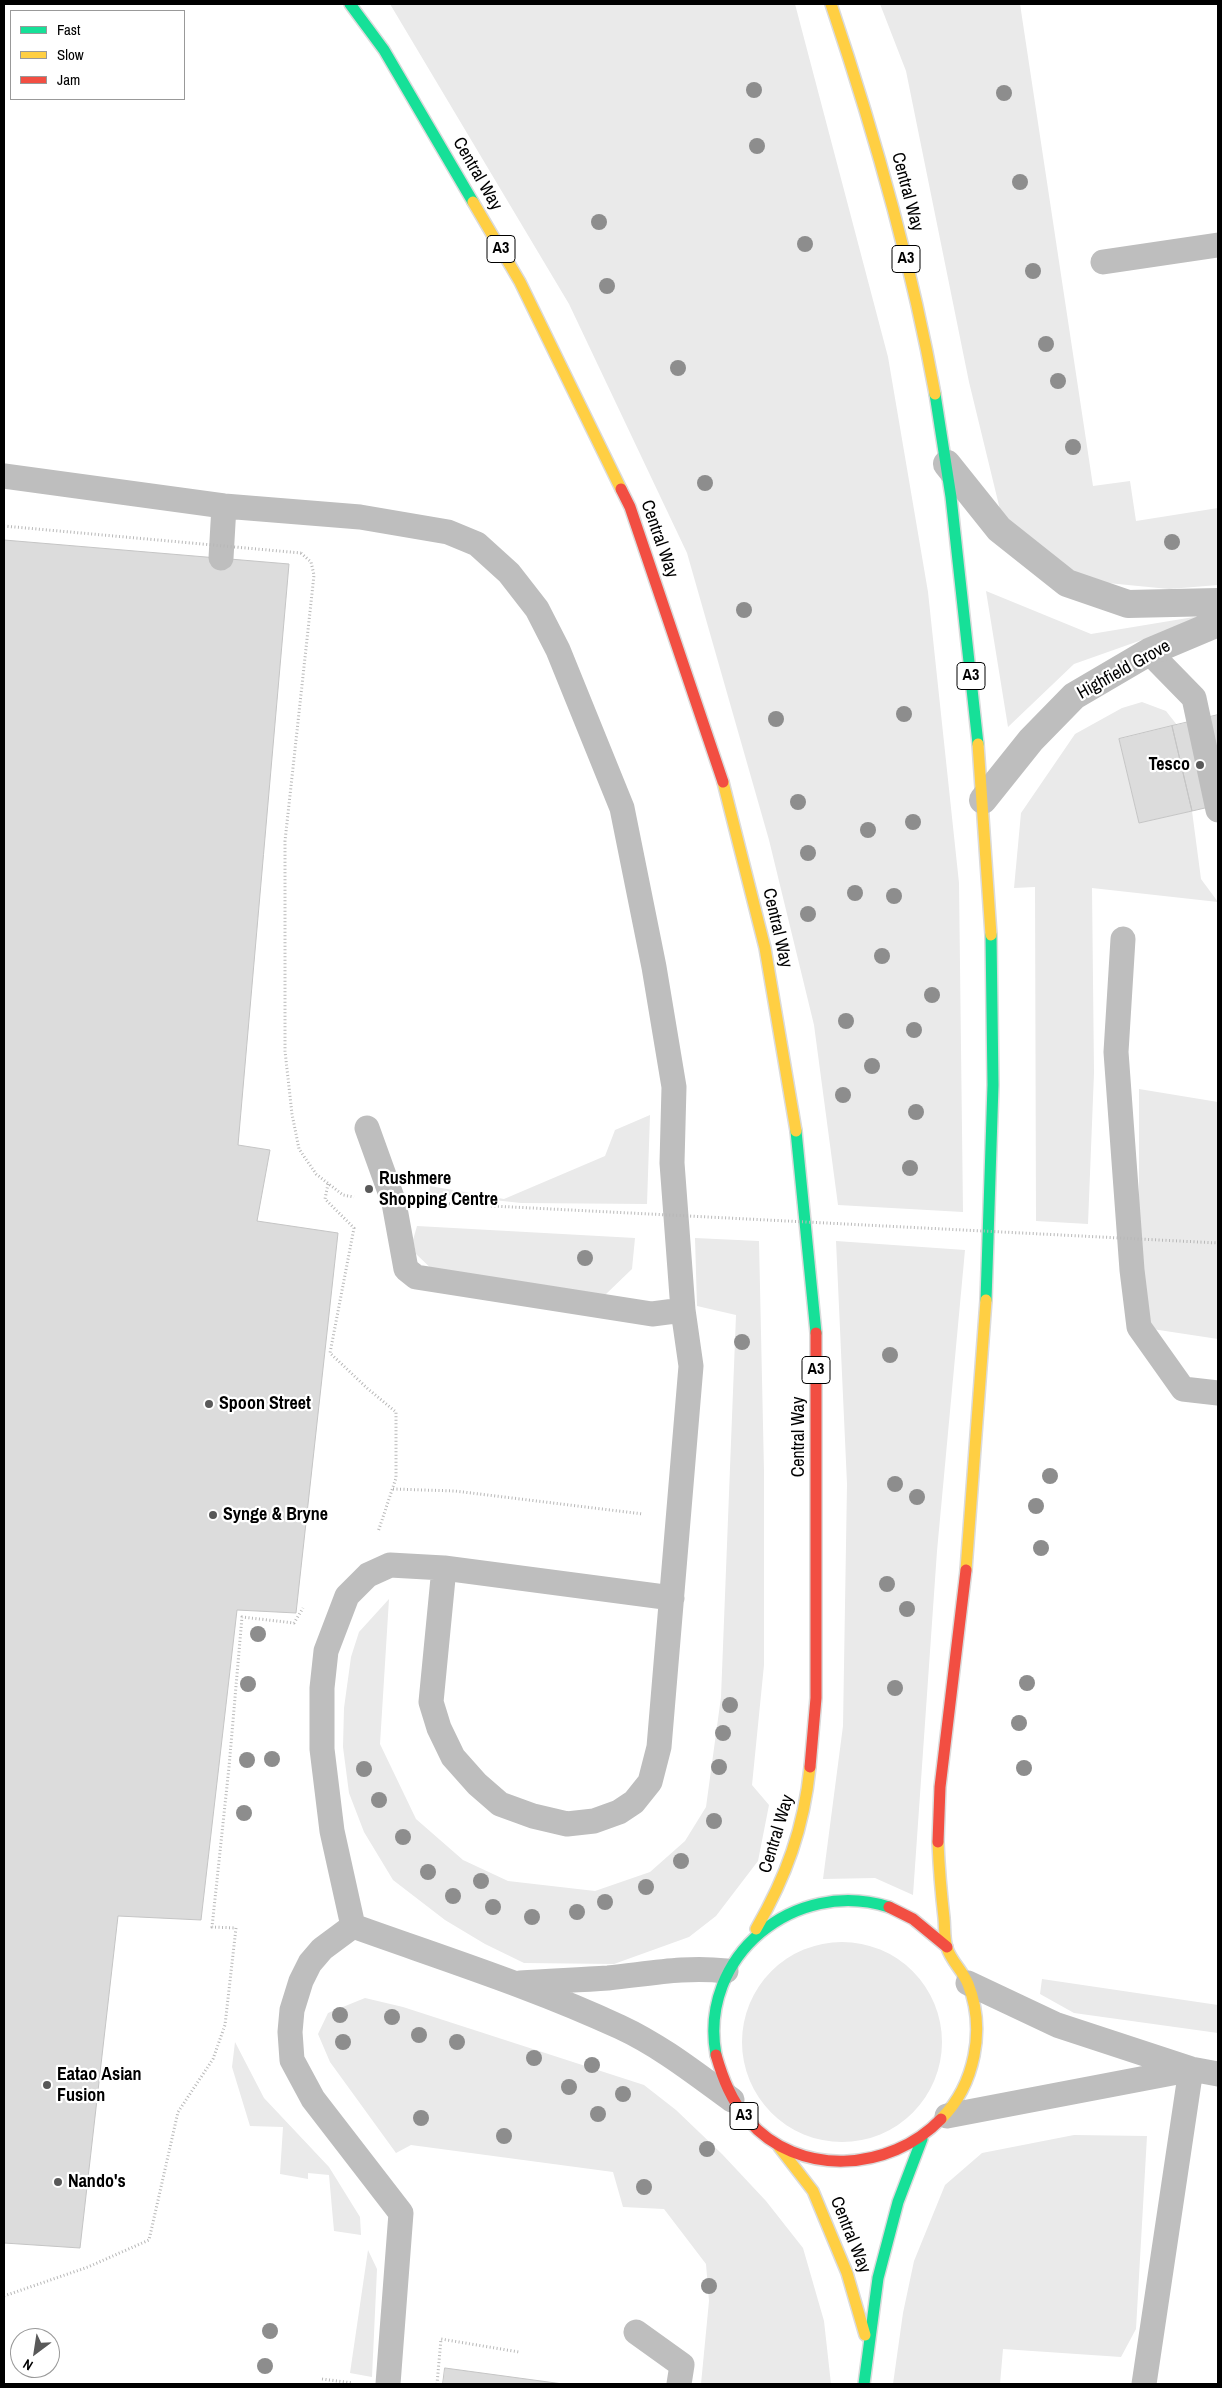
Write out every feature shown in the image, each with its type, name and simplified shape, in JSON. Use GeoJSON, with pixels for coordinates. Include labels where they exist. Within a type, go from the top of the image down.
{"type":"FeatureCollection","features":[{"type":"Feature","properties":{"kind":"highway","name":"Central Way"},"geometry":{"type":"LineString","coordinates":[[350,4],[384,50],[520,282],[630,507],[723,781],[765,948],[797,1138],[816,1334],[816,1698],[807,1796],[794,1850],[776,1895],[752,1936]]}},
{"type":"Feature","properties":{"kind":"highway","name":"Central Way"},"geometry":{"type":"LineString","coordinates":[[831,4],[892,195],[927,352],[947,464],[983,800],[990,888],[994,1091],[991,1216],[983,1372],[962,1618],[947,1723],[937,1815],[940,1884],[947,1947]]}},
{"type":"Feature","properties":{"kind":"highway","name":"A3"},"geometry":{"type":"LineString","coordinates":[[852,1899],[887,1906],[920,1922],[947,1947],[968,1983],[976,2018],[976,2052],[966,2086],[947,2116],[922,2139],[896,2154],[867,2162],[844,2163],[807,2158],[779,2146],[752,2126],[732,2100],[716,2058],[713,2014],[726,1972],[752,1936],[781,1915],[815,1902],[852,1899]]}},
{"type":"Feature","properties":{"kind":"highway","name":"Central Way"},"geometry":{"type":"LineString","coordinates":[[864,2384],[878,2278],[898,2202],[922,2139]]}},
{"type":"Feature","properties":{"kind":"highway","name":"Central Way"},"geometry":{"type":"LineString","coordinates":[[779,2146],[813,2191],[847,2272],[868,2346]]}},
{"type":"Feature","properties":{"kind":"street"},"geometry":{"type":"LineString","coordinates":[[947,464],[999,529],[1067,583],[1128,604],[1218,602]]}},
{"type":"Feature","properties":{"kind":"street","name":"Highfield Grove"},"geometry":{"type":"LineString","coordinates":[[983,800],[1031,740],[1074,696],[1149,652],[1213,630]]}},
{"type":"Feature","properties":{"kind":"lane"},"geometry":{"type":"LineString","coordinates":[[1103,262],[1218,245]]}},
{"type":"Feature","properties":{"kind":"lane"},"geometry":{"type":"LineString","coordinates":[[4,476],[224,506],[360,517],[448,532],[477,544],[509,573],[537,608],[558,650],[624,817],[654,967],[674,1087],[672,1162],[683,1310],[691,1366],[659,1748],[650,1782],[634,1802],[619,1812],[594,1821],[567,1824],[533,1816],[500,1804],[477,1784],[453,1757],[431,1702],[444,1568]]}},
{"type":"Feature","properties":{"kind":"lane"},"geometry":{"type":"LineString","coordinates":[[221,558],[224,506]]}},
{"type":"Feature","properties":{"kind":"lane"},"geometry":{"type":"LineString","coordinates":[[1149,652],[1194,698],[1218,810]]}},
{"type":"Feature","properties":{"kind":"lane"},"geometry":{"type":"LineString","coordinates":[[1123,939],[1116,1052],[1138,1327],[1183,1389],[1218,1393]]}},
{"type":"Feature","properties":{"kind":"lane"},"geometry":{"type":"LineString","coordinates":[[367,1128],[404,1202],[406,1268],[416,1277],[652,1314],[683,1310]]}},
{"type":"Feature","properties":{"kind":"lane"},"geometry":{"type":"LineString","coordinates":[[353,1926],[332,1831],[322,1749],[322,1688],[326,1651],[347,1596],[368,1575],[390,1565],[444,1568],[672,1598]]}},
{"type":"Feature","properties":{"kind":"lane"},"geometry":{"type":"LineString","coordinates":[[353,1926],[515,1984],[622,2028],[679,2061],[732,2100]]}},
{"type":"Feature","properties":{"kind":"lane"},"geometry":{"type":"LineString","coordinates":[[353,1926],[322,1949],[310,1963],[301,1981],[292,2010],[290,2032],[292,2060],[313,2100],[401,2213],[388,2384]]}},
{"type":"Feature","properties":{"kind":"lane"},"geometry":{"type":"LineString","coordinates":[[515,1984],[608,1978],[706,1968],[726,1972]]}},
{"type":"Feature","properties":{"kind":"lane"},"geometry":{"type":"LineString","coordinates":[[968,1983],[1057,2025],[1191,2069],[1218,2074]]}},
{"type":"Feature","properties":{"kind":"lane"},"geometry":{"type":"LineString","coordinates":[[947,2116],[1191,2069]]}},
{"type":"Feature","properties":{"kind":"lane"},"geometry":{"type":"LineString","coordinates":[[1144,2384],[1191,2069]]}},
{"type":"Feature","properties":{"kind":"lane"},"geometry":{"type":"LineString","coordinates":[[636,2332],[682,2366],[679,2384]]}},
{"type":"Feature","properties":{"kind":"path"},"geometry":{"type":"LineString","coordinates":[[4,526],[301,552],[311,562],[314,575],[285,841],[285,1051],[292,1114],[299,1149],[316,1174],[343,1195],[404,1202],[1218,1243]]}},
{"type":"Feature","properties":{"kind":"path"},"geometry":{"type":"LineString","coordinates":[[328,1184],[324,1199],[354,1228],[330,1353],[368,1389],[396,1412],[396,1478],[378,1534]]}},
{"type":"Feature","properties":{"kind":"path"},"geometry":{"type":"LineString","coordinates":[[393,1489],[455,1492],[678,1519]]}},
{"type":"Feature","properties":{"kind":"path"},"geometry":{"type":"LineString","coordinates":[[4,2296],[88,2267],[149,2240],[178,2112],[213,2059],[225,2024],[236,1928],[212,1927],[229,1767],[242,1617],[294,1623],[306,1602]]}},
{"type":"Feature","properties":{"kind":"path"},"geometry":{"type":"LineString","coordinates":[[437,2384],[441,2339],[519,2352]]}},
{"type":"Feature","properties":{"kind":"path"},"geometry":{"type":"LineString","coordinates":[[322,2379],[355,2383]]}},
{"type":"Feature","properties":{"kind":"shaded area"},"geometry":{"type":"Polygon","coordinates":[[[390,4],[795,4],[888,357],[928,592],[959,883],[963,1212],[838,1205],[814,1025],[769,840],[687,553],[569,304],[390,4]]]}},
{"type":"Feature","properties":{"kind":"shaded area"},"geometry":{"type":"Polygon","coordinates":[[[880,4],[1020,4],[1093,486],[1130,481],[1136,521],[1218,508],[1218,585],[1169,589],[1087,581],[1003,522],[969,382],[906,71],[880,4]]]}},
{"type":"Feature","properties":{"kind":"shaded area"},"geometry":{"type":"Polygon","coordinates":[[[986,591],[1091,634],[1218,613],[1074,664],[1008,727],[986,591]]]}},
{"type":"Feature","properties":{"kind":"shaded area"},"geometry":{"type":"Polygon","coordinates":[[[1142,702],[1166,711],[1177,725],[1119,739],[1139,823],[1192,811],[1201,879],[1218,902],[1092,888],[1094,1073],[1088,1224],[1036,1221],[1035,887],[1014,888],[1021,813],[1075,734],[1122,708],[1142,702]]]}},
{"type":"Feature","properties":{"kind":"shaded area"},"geometry":{"type":"Polygon","coordinates":[[[1139,1089],[1218,1102],[1218,1339],[1139,1327],[1139,1089]]]}},
{"type":"Feature","properties":{"kind":"shaded area"},"geometry":{"type":"Polygon","coordinates":[[[650,1115],[647,1204],[521,1203],[429,1193],[430,1186],[504,1199],[605,1156],[615,1130],[650,1115]]]}},
{"type":"Feature","properties":{"kind":"shaded area"},"geometry":{"type":"Polygon","coordinates":[[[417,1226],[635,1238],[632,1269],[605,1295],[437,1274],[416,1254],[413,1240],[417,1226]]]}},
{"type":"Feature","properties":{"kind":"shaded area"},"geometry":{"type":"Polygon","coordinates":[[[695,1238],[759,1241],[764,1471],[764,1665],[752,1785],[769,1805],[758,1861],[716,1916],[689,1937],[614,1964],[524,1963],[485,1944],[445,1920],[393,1880],[364,1832],[349,1793],[343,1747],[344,1708],[351,1657],[359,1632],[389,1599],[380,1744],[416,1819],[463,1860],[508,1881],[595,1891],[650,1872],[685,1841],[706,1807],[721,1697],[736,1315],[697,1306],[695,1238]]]}},
{"type":"Feature","properties":{"kind":"shaded area"},"geometry":{"type":"Polygon","coordinates":[[[836,1241],[965,1250],[937,1551],[913,1895],[875,1878],[823,1879],[843,1726],[847,1484],[836,1241]]]}},
{"type":"Feature","properties":{"kind":"shaded area"},"geometry":{"type":"Polygon","coordinates":[[[842,1942],[861,1944],[880,1950],[897,1959],[913,1971],[925,1987],[934,2004],[940,2023],[942,2042],[940,2061],[934,2080],[925,2097],[913,2113],[897,2125],[880,2134],[861,2140],[842,2142],[823,2140],[804,2134],[787,2125],[771,2113],[759,2097],[750,2080],[744,2061],[742,2042],[744,2023],[750,2004],[759,1987],[771,1971],[787,1959],[804,1950],[823,1944],[842,1942]]]}},
{"type":"Feature","properties":{"kind":"shaded area"},"geometry":{"type":"Polygon","coordinates":[[[1042,1979],[1218,2005],[1218,2033],[1074,2013],[1040,1994],[1042,1979]]]}},
{"type":"Feature","properties":{"kind":"shaded area"},"geometry":{"type":"Polygon","coordinates":[[[365,1998],[403,2007],[644,2085],[676,2110],[722,2154],[766,2201],[803,2248],[824,2321],[831,2384],[701,2384],[709,2301],[706,2264],[664,2209],[623,2207],[613,2172],[411,2145],[396,2153],[330,2062],[318,2034],[328,2013],[365,1998]]]}},
{"type":"Feature","properties":{"kind":"shaded area"},"geometry":{"type":"Polygon","coordinates":[[[235,2042],[264,2098],[329,2167],[360,2217],[361,2235],[334,2231],[329,2175],[308,2173],[308,2179],[280,2174],[283,2127],[250,2126],[232,2067],[235,2042]]]}},
{"type":"Feature","properties":{"kind":"shaded area"},"geometry":{"type":"Polygon","coordinates":[[[1074,2135],[1147,2136],[1136,2329],[1121,2357],[1003,2349],[1000,2384],[893,2384],[903,2313],[914,2261],[945,2185],[982,2153],[1074,2135]]]}},
{"type":"Feature","properties":{"kind":"shaded area"},"geometry":{"type":"Polygon","coordinates":[[[368,2250],[377,2269],[372,2377],[350,2373],[368,2250]]]}},
{"type":"Feature","properties":{"kind":"building"},"geometry":{"type":"Polygon","coordinates":[[[4,540],[289,564],[238,1145],[270,1150],[257,1221],[338,1233],[296,1613],[237,1610],[201,1920],[118,1916],[80,2248],[4,2243],[4,540]]]}},
{"type":"Feature","properties":{"kind":"building","name":"Tesco"},"geometry":{"type":"Polygon","coordinates":[[[1218,715],[1218,805],[1192,811],[1172,726],[1218,715]]]}},
{"type":"Feature","properties":{"kind":"building"},"geometry":{"type":"Polygon","coordinates":[[[1172,726],[1192,811],[1139,823],[1119,739],[1172,726]]]}},
{"type":"Feature","properties":{"kind":"building"},"geometry":{"type":"Polygon","coordinates":[[[445,2368],[563,2384],[443,2384],[445,2368]]]}},
{"type":"Feature","properties":{"kind":"traffic: fast"},"geometry":{"type":"LineString","coordinates":[[350,4],[384,50],[473,202]]}},
{"type":"Feature","properties":{"kind":"traffic: fast"},"geometry":{"type":"LineString","coordinates":[[935,394],[951,497],[978,744]]}},
{"type":"Feature","properties":{"kind":"traffic: fast"},"geometry":{"type":"LineString","coordinates":[[986,1300],[993,1085],[991,935]]}},
{"type":"Feature","properties":{"kind":"traffic: fast"},"geometry":{"type":"LineString","coordinates":[[796,1131],[816,1333]]}},
{"type":"Feature","properties":{"kind":"traffic: fast"},"geometry":{"type":"LineString","coordinates":[[716,2055],[714,2019],[722,1986],[738,1957],[760,1933],[788,1915],[820,1904],[854,1901],[889,1907]]}},
{"type":"Feature","properties":{"kind":"traffic: fast"},"geometry":{"type":"LineString","coordinates":[[864,2384],[878,2278],[898,2202],[922,2139]]}},
{"type":"Feature","properties":{"kind":"traffic: slow"},"geometry":{"type":"LineString","coordinates":[[831,4],[862,100],[890,197],[915,295],[935,394]]}},
{"type":"Feature","properties":{"kind":"traffic: slow"},"geometry":{"type":"LineString","coordinates":[[473,202],[520,282],[621,489]]}},
{"type":"Feature","properties":{"kind":"traffic: slow"},"geometry":{"type":"LineString","coordinates":[[978,744],[991,935]]}},
{"type":"Feature","properties":{"kind":"traffic: slow"},"geometry":{"type":"LineString","coordinates":[[723,782],[765,948],[796,1131]]}},
{"type":"Feature","properties":{"kind":"traffic: slow"},"geometry":{"type":"LineString","coordinates":[[966,1570],[986,1300]]}},
{"type":"Feature","properties":{"kind":"traffic: slow"},"geometry":{"type":"LineString","coordinates":[[756,1929],[767,1910],[792,1851],[803,1811],[810,1767]]}},
{"type":"Feature","properties":{"kind":"traffic: slow"},"geometry":{"type":"LineString","coordinates":[[938,1842],[946,1945],[951,1957],[968,1984],[976,2019],[974,2056],[969,2073],[953,2105],[941,2119]]}},
{"type":"Feature","properties":{"kind":"traffic: slow"},"geometry":{"type":"LineString","coordinates":[[779,2147],[813,2191],[847,2273],[865,2335]]}},
{"type":"Feature","properties":{"kind":"traffic: jam"},"geometry":{"type":"LineString","coordinates":[[621,489],[630,507],[723,782]]}},
{"type":"Feature","properties":{"kind":"traffic: jam"},"geometry":{"type":"LineString","coordinates":[[810,1767],[816,1698],[816,1333]]}},
{"type":"Feature","properties":{"kind":"traffic: jam"},"geometry":{"type":"LineString","coordinates":[[938,1842],[940,1787],[966,1570]]}},
{"type":"Feature","properties":{"kind":"traffic: jam"},"geometry":{"type":"LineString","coordinates":[[889,1907],[913,1919],[947,1947]]}},
{"type":"Feature","properties":{"kind":"traffic: jam"},"geometry":{"type":"LineString","coordinates":[[716,2055],[728,2089],[748,2120],[769,2139],[792,2152],[818,2159],[844,2161],[871,2158],[896,2150],[920,2137],[941,2119]]}},
{"type":"Feature","properties":{"kind":"place","name":"Tesco"},"geometry":{"type":"Point","coordinates":[1200,765]}},
{"type":"Feature","properties":{"kind":"place","name":"Rushmere Shopping Centre"},"geometry":{"type":"Point","coordinates":[369,1189]}},
{"type":"Feature","properties":{"kind":"place","name":"Spoon Street"},"geometry":{"type":"Point","coordinates":[209,1404]}},
{"type":"Feature","properties":{"kind":"place","name":"Synge & Bryne"},"geometry":{"type":"Point","coordinates":[213,1515]}},
{"type":"Feature","properties":{"kind":"place","name":"Eatao Asian Fusion"},"geometry":{"type":"Point","coordinates":[47,2085]}},
{"type":"Feature","properties":{"kind":"place","name":"Nando's"},"geometry":{"type":"Point","coordinates":[58,2182]}}]}
